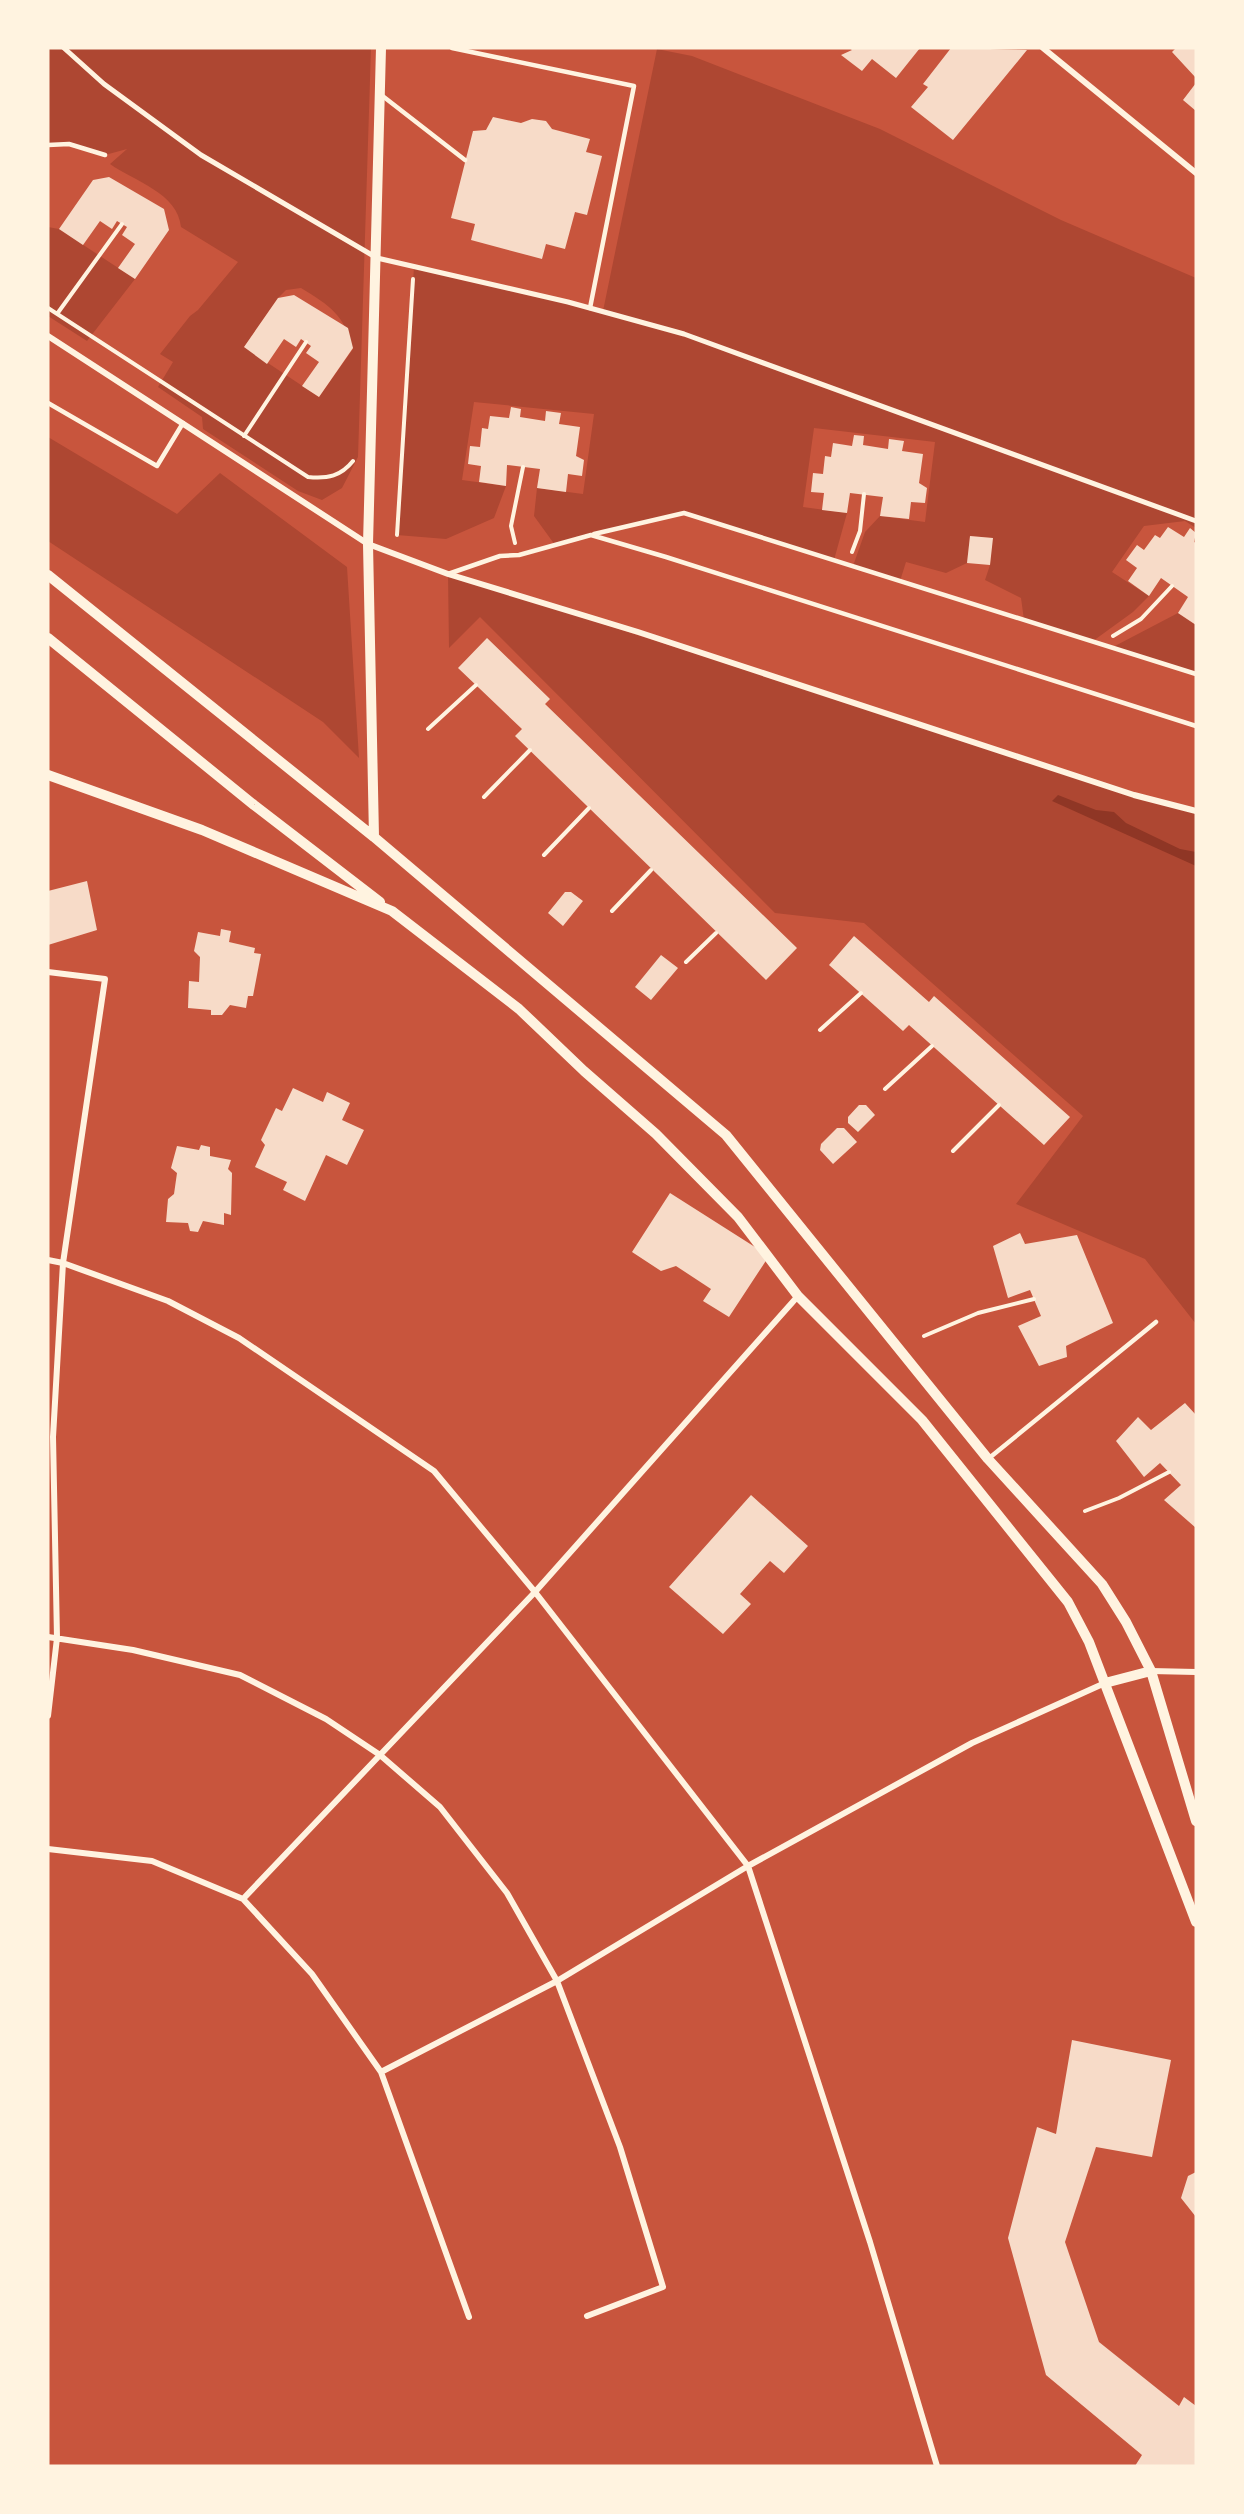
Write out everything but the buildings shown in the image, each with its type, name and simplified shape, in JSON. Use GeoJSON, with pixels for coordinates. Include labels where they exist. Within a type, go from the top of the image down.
{"type":"FeatureCollection","features":[{"type":"Feature","properties":{"kind":"street"},"geometry":{"type":"LineString","coordinates":[[64,48],[104,84],[201,155],[377,258],[590,308],[684,334],[1196,521]]}},
{"type":"Feature","properties":{"kind":"street"},"geometry":{"type":"LineString","coordinates":[[374,837],[368,544],[381,48]]}},
{"type":"Feature","properties":{"kind":"street"},"geometry":{"type":"LineString","coordinates":[[1043,48],[1196,173]]}},
{"type":"Feature","properties":{"kind":"street"},"geometry":{"type":"LineString","coordinates":[[48,336],[368,544],[448,574],[650,636],[1134,795],[1196,811]]}},
{"type":"Feature","properties":{"kind":"street"},"geometry":{"type":"LineString","coordinates":[[48,575],[374,837],[726,1135],[988,1459],[1102,1584],[1151,1671],[1196,1821]]}},
{"type":"Feature","properties":{"kind":"street"},"geometry":{"type":"LineString","coordinates":[[48,638],[254,805],[519,1009],[584,1071],[656,1134],[738,1217],[798,1296],[922,1420],[1060,1593],[1089,1642],[1196,1922]]}},
{"type":"Feature","properties":{"kind":"street"},"geometry":{"type":"LineString","coordinates":[[48,775],[202,830],[392,911]]}},
{"type":"Feature","properties":{"kind":"street"},"geometry":{"type":"LineString","coordinates":[[48,972],[105,979],[63,1263],[51,1463],[57,1638],[48,1716]]}},
{"type":"Feature","properties":{"kind":"street"},"geometry":{"type":"LineString","coordinates":[[48,1260],[63,1263],[168,1301],[239,1338],[434,1471],[535,1592],[748,1866],[870,2242],[938,2466]]}},
{"type":"Feature","properties":{"kind":"street"},"geometry":{"type":"LineString","coordinates":[[243,1899],[535,1592],[798,1296]]}},
{"type":"Feature","properties":{"kind":"street"},"geometry":{"type":"LineString","coordinates":[[48,1637],[133,1650],[240,1675],[326,1719],[380,1755],[440,1807],[507,1893],[557,1981],[620,2147],[663,2287],[587,2316]]}},
{"type":"Feature","properties":{"kind":"street"},"geometry":{"type":"LineString","coordinates":[[381,2072],[557,1981],[748,1866],[972,1743],[1105,1683],[1151,1671],[1196,1672]]}},
{"type":"Feature","properties":{"kind":"street"},"geometry":{"type":"LineString","coordinates":[[48,1849],[152,1861],[243,1899],[312,1974],[381,2072],[469,2317]]}},
{"type":"Feature","properties":{"kind":"lane"},"geometry":{"type":"LineString","coordinates":[[452,48],[634,86],[590,308]]}},
{"type":"Feature","properties":{"kind":"lane"},"geometry":{"type":"LineString","coordinates":[[380,94],[465,160]]}},
{"type":"Feature","properties":{"kind":"lane"},"geometry":{"type":"LineString","coordinates":[[48,145],[69,144],[105,155]]}},
{"type":"Feature","properties":{"kind":"lane"},"geometry":{"type":"LineString","coordinates":[[48,404],[157,466],[183,423]]}},
{"type":"Feature","properties":{"kind":"lane"},"geometry":{"type":"LineString","coordinates":[[448,574],[500,556],[519,555],[684,513],[1196,674]]}},
{"type":"Feature","properties":{"kind":"lane"},"geometry":{"type":"LineString","coordinates":[[591,535],[1196,726]]}},
{"type":"Feature","properties":{"kind":"lane"},"geometry":{"type":"LineString","coordinates":[[988,1459],[1156,1322]]}},
{"type":"Feature","properties":{"kind":"path"},"geometry":{"type":"LineString","coordinates":[[57,314],[122,224]]}},
{"type":"Feature","properties":{"kind":"path"},"geometry":{"type":"LineString","coordinates":[[397,535],[414,267]]}},
{"type":"Feature","properties":{"kind":"path"},"geometry":{"type":"LineString","coordinates":[[48,308],[309,477],[325,478],[345,471],[354,460]]}},
{"type":"Feature","properties":{"kind":"path"},"geometry":{"type":"LineString","coordinates":[[244,436],[306,342]]}},
{"type":"Feature","properties":{"kind":"path"},"geometry":{"type":"LineString","coordinates":[[519,555],[511,526],[523,467]]}},
{"type":"Feature","properties":{"kind":"path"},"geometry":{"type":"LineString","coordinates":[[847,564],[860,531],[864,494]]}},
{"type":"Feature","properties":{"kind":"path"},"geometry":{"type":"LineString","coordinates":[[1100,644],[1142,619],[1172,586]]}},
{"type":"Feature","properties":{"kind":"path"},"geometry":{"type":"LineString","coordinates":[[428,729],[476,685]]}},
{"type":"Feature","properties":{"kind":"path"},"geometry":{"type":"LineString","coordinates":[[484,797],[530,750]]}},
{"type":"Feature","properties":{"kind":"path"},"geometry":{"type":"LineString","coordinates":[[544,855],[589,808]]}},
{"type":"Feature","properties":{"kind":"path"},"geometry":{"type":"LineString","coordinates":[[612,911],[651,870]]}},
{"type":"Feature","properties":{"kind":"path"},"geometry":{"type":"LineString","coordinates":[[686,962],[716,933]]}},
{"type":"Feature","properties":{"kind":"path"},"geometry":{"type":"LineString","coordinates":[[820,1030],[861,993]]}},
{"type":"Feature","properties":{"kind":"path"},"geometry":{"type":"LineString","coordinates":[[885,1089],[932,1046]]}},
{"type":"Feature","properties":{"kind":"path"},"geometry":{"type":"LineString","coordinates":[[953,1151],[999,1105]]}},
{"type":"Feature","properties":{"kind":"path"},"geometry":{"type":"LineString","coordinates":[[924,1336],[978,1313],[1034,1299]]}},
{"type":"Feature","properties":{"kind":"path"},"geometry":{"type":"LineString","coordinates":[[1085,1511],[1119,1498],[1169,1472]]}},
{"type":"Feature","properties":{"kind":"shaded area"},"geometry":{"type":"Polygon","coordinates":[[[48,48],[371,48],[358,457],[342,488],[322,500],[298,491],[203,429],[202,417],[158,387],[173,362],[160,354],[238,262],[181,227],[178,215],[164,197],[110,164],[127,149],[105,155],[69,144],[48,145],[48,48]],[[301,288],[286,290],[278,298],[244,347],[319,397],[353,349],[340,319],[328,306],[301,288]]]}},
{"type":"Feature","properties":{"kind":"shaded area"},"geometry":{"type":"Polygon","coordinates":[[[657,49],[692,56],[880,129],[1061,220],[1196,278],[1196,528],[1185,521],[1144,526],[1112,572],[1149,596],[1133,612],[1093,641],[1024,620],[1021,598],[985,580],[990,565],[992,538],[970,536],[967,563],[946,573],[906,562],[900,581],[853,566],[865,532],[880,516],[925,522],[935,442],[814,428],[803,507],[847,513],[834,560],[684,513],[555,545],[534,516],[537,488],[583,494],[594,414],[474,402],[462,480],[506,486],[494,518],[446,539],[397,535],[414,267],[603,311],[657,49]]]}},
{"type":"Feature","properties":{"kind":"shaded area"},"geometry":{"type":"Polygon","coordinates":[[[48,227],[59,229],[135,279],[87,341],[48,316],[48,227]]]}},
{"type":"Feature","properties":{"kind":"shaded area"},"geometry":{"type":"Polygon","coordinates":[[[48,437],[177,514],[220,473],[347,567],[359,758],[323,722],[48,541],[48,437]]]}},
{"type":"Feature","properties":{"kind":"shaded area"},"geometry":{"type":"Polygon","coordinates":[[[448,574],[1134,795],[1196,811],[1196,1324],[1145,1259],[1016,1204],[1083,1116],[864,923],[775,913],[480,617],[449,648],[448,574]]]}},
{"type":"Feature","properties":{"kind":"shaded area"},"geometry":{"type":"Polygon","coordinates":[[[1178,613],[1196,625],[1196,674],[1113,647],[1178,613]]]}},
{"type":"Feature","properties":{"kind":"shaded area"},"geometry":{"type":"Polygon","coordinates":[[[1058,795],[1096,810],[1114,812],[1126,823],[1180,849],[1196,852],[1196,866],[1052,801],[1058,795]]]}}]}
